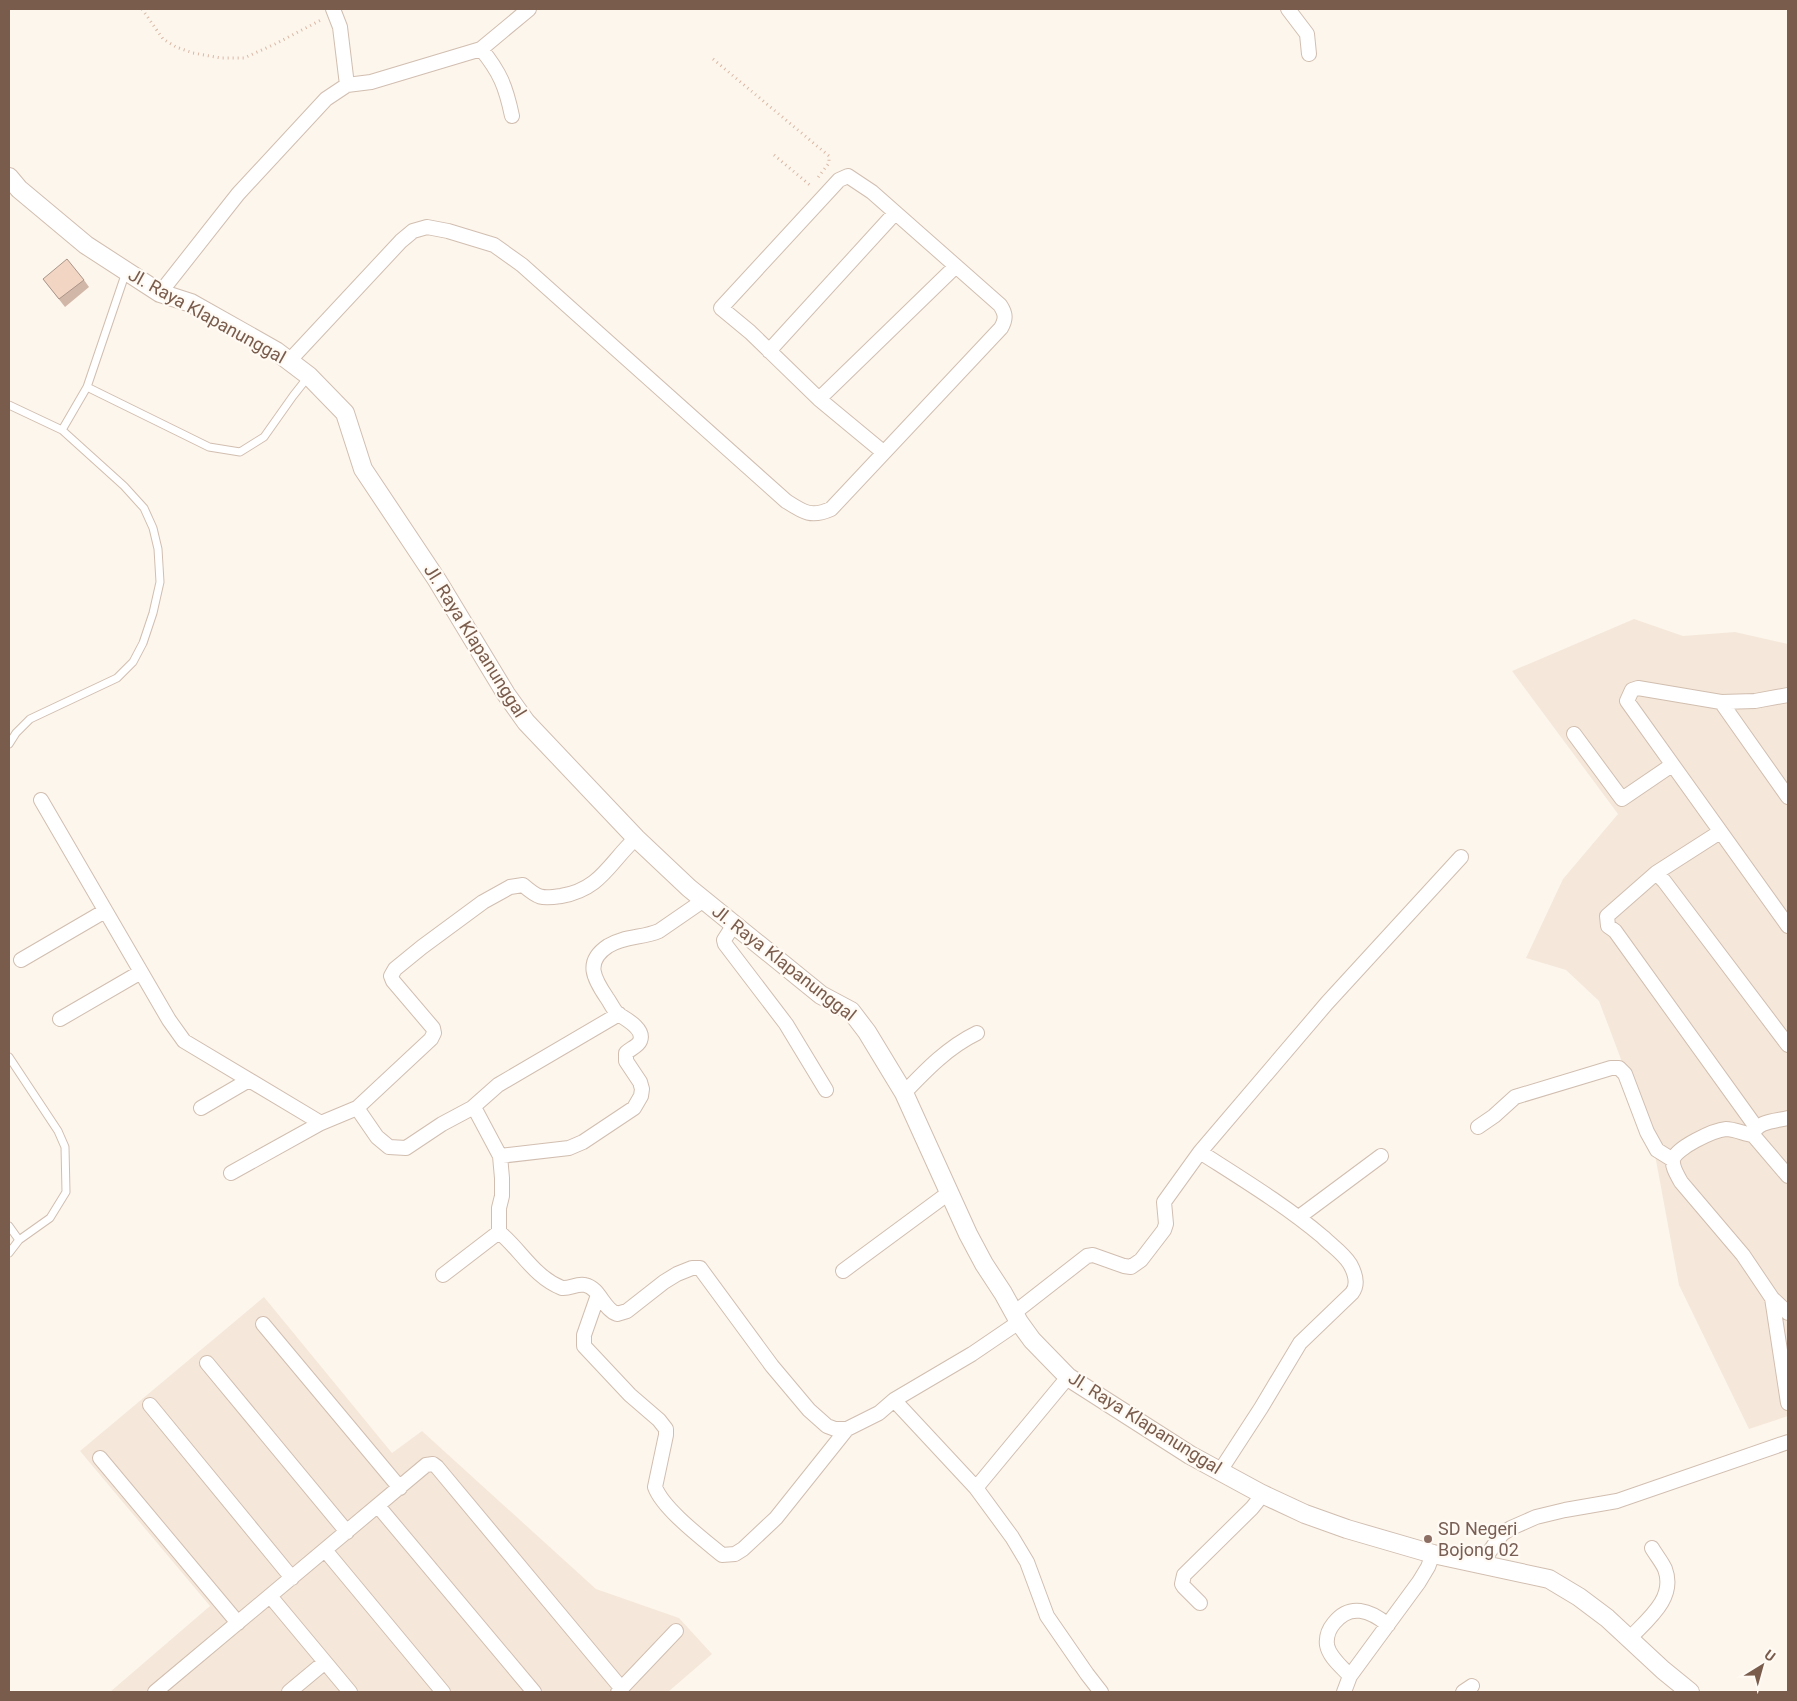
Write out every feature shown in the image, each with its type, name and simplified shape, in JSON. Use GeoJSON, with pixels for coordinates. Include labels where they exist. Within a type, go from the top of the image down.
{"type":"FeatureCollection","features":[{"type":"Feature","properties":{"kind":"street"},"geometry":{"type":"LineString","coordinates":[[160,293],[238,194],[326,99],[347,85],[370,82],[482,49],[529,9]]}},
{"type":"Feature","properties":{"kind":"street"},"geometry":{"type":"LineString","coordinates":[[1288,9],[1307,34],[1309,54]]}},
{"type":"Feature","properties":{"kind":"street"},"geometry":{"type":"LineString","coordinates":[[329,14],[340,27],[347,85]]}},
{"type":"Feature","properties":{"kind":"street"},"geometry":{"type":"LineString","coordinates":[[482,49],[496,67],[507,95],[512,116]]}},
{"type":"Feature","properties":{"kind":"street"},"geometry":{"type":"LineString","coordinates":[[290,360],[401,241],[413,231],[426,228],[469,237],[494,245],[522,264],[786,501],[801,511],[818,515],[831,509],[1001,328],[1005,314],[1000,305],[872,192],[853,178],[845,176],[839,180],[721,308],[819,399],[883,452]]}},
{"type":"Feature","properties":{"kind":"street","name":"Jl. Raya Klapanunggal"},"geometry":{"type":"LineString","coordinates":[[9,177],[19,189],[49,216],[86,245],[126,272],[160,293],[191,303],[290,360],[309,376],[345,413],[363,469],[437,580],[506,694],[526,722],[636,838],[704,900],[821,995],[851,1012],[876,1047],[904,1093],[984,1264],[1003,1293],[1016,1318],[1032,1340],[1068,1377],[1190,1455],[1260,1493],[1322,1521],[1433,1554],[1548,1579],[1579,1597],[1630,1638],[1663,1670],[1690,1692]]}},
{"type":"Feature","properties":{"kind":"street"},"geometry":{"type":"LineString","coordinates":[[769,351],[895,213]]}},
{"type":"Feature","properties":{"kind":"street"},"geometry":{"type":"LineString","coordinates":[[819,399],[956,266]]}},
{"type":"Feature","properties":{"kind":"street"},"geometry":{"type":"LineString","coordinates":[[1788,695],[1755,701],[1721,702],[1638,688],[1632,690],[1627,701],[1788,926]]}},
{"type":"Feature","properties":{"kind":"street"},"geometry":{"type":"LineString","coordinates":[[1721,702],[1788,797]]}},
{"type":"Feature","properties":{"kind":"street"},"geometry":{"type":"LineString","coordinates":[[1574,734],[1622,799],[1672,765]]}},
{"type":"Feature","properties":{"kind":"street"},"geometry":{"type":"LineString","coordinates":[[41,800],[169,1020],[184,1041],[321,1123]]}},
{"type":"Feature","properties":{"kind":"street"},"geometry":{"type":"LineString","coordinates":[[1720,832],[1656,873],[1608,916],[1608,926],[1615,931],[1788,1176]]}},
{"type":"Feature","properties":{"kind":"street"},"geometry":{"type":"LineString","coordinates":[[231,1174],[321,1123],[357,1108],[431,1039],[434,1033],[430,1024],[393,981],[391,976],[395,969],[422,946],[483,902],[510,887],[523,885],[537,897],[553,897],[578,892],[589,887],[612,866],[636,838]]}},
{"type":"Feature","properties":{"kind":"street"},"geometry":{"type":"LineString","coordinates":[[598,1295],[584,1335],[584,1346],[630,1395],[659,1420],[666,1430],[655,1487],[658,1495],[679,1517],[722,1555],[735,1554],[744,1549],[776,1518],[847,1429],[879,1413],[894,1400],[972,1354],[1087,1256],[1093,1255],[1124,1266],[1131,1267],[1136,1265],[1164,1230],[1166,1224],[1164,1202],[1200,1152],[1327,1003],[1461,858]]}},
{"type":"Feature","properties":{"kind":"street"},"geometry":{"type":"LineString","coordinates":[[1656,873],[1788,1045]]}},
{"type":"Feature","properties":{"kind":"street"},"geometry":{"type":"LineString","coordinates":[[500,1156],[569,1148],[583,1142],[634,1108],[641,1096],[642,1089],[640,1082],[626,1061],[626,1053],[638,1045],[641,1040],[641,1033],[629,1020],[619,1014],[597,984],[592,968],[596,957],[607,947],[622,939],[659,931],[704,900]]}},
{"type":"Feature","properties":{"kind":"street"},"geometry":{"type":"LineString","coordinates":[[21,960],[105,911]]}},
{"type":"Feature","properties":{"kind":"street"},"geometry":{"type":"LineString","coordinates":[[741,930],[731,929],[724,940],[725,944],[782,1018],[826,1090]]}},
{"type":"Feature","properties":{"kind":"street"},"geometry":{"type":"LineString","coordinates":[[60,1019],[141,972]]}},
{"type":"Feature","properties":{"kind":"street"},"geometry":{"type":"LineString","coordinates":[[357,1108],[377,1137],[389,1147],[406,1148],[442,1124],[472,1108],[498,1085],[619,1014]]}},
{"type":"Feature","properties":{"kind":"street"},"geometry":{"type":"LineString","coordinates":[[904,1093],[944,1054],[963,1040],[978,1033]]}},
{"type":"Feature","properties":{"kind":"street"},"geometry":{"type":"LineString","coordinates":[[1478,1127],[1494,1116],[1515,1097],[1611,1068],[1619,1068],[1625,1074],[1647,1132],[1658,1150],[1673,1160]]}},
{"type":"Feature","properties":{"kind":"street"},"geometry":{"type":"LineString","coordinates":[[201,1108],[249,1080]]}},
{"type":"Feature","properties":{"kind":"street"},"geometry":{"type":"LineString","coordinates":[[472,1108],[476,1111],[500,1156],[502,1196],[498,1208],[499,1232]]}},
{"type":"Feature","properties":{"kind":"street"},"geometry":{"type":"LineString","coordinates":[[1755,1131],[1759,1125],[1788,1118]]}},
{"type":"Feature","properties":{"kind":"street"},"geometry":{"type":"LineString","coordinates":[[1755,1131],[1726,1129],[1678,1150],[1673,1160],[1675,1172],[1681,1182],[1743,1255],[1772,1298],[1788,1313]]}},
{"type":"Feature","properties":{"kind":"street"},"geometry":{"type":"LineString","coordinates":[[1200,1152],[1299,1217],[1342,1254],[1350,1264],[1356,1286],[1352,1293],[1300,1342],[1220,1471]]}},
{"type":"Feature","properties":{"kind":"street"},"geometry":{"type":"LineString","coordinates":[[1299,1217],[1381,1156]]}},
{"type":"Feature","properties":{"kind":"street"},"geometry":{"type":"LineString","coordinates":[[843,1271],[950,1192]]}},
{"type":"Feature","properties":{"kind":"street"},"geometry":{"type":"LineString","coordinates":[[443,1275],[499,1232]]}},
{"type":"Feature","properties":{"kind":"street"},"geometry":{"type":"LineString","coordinates":[[499,1232],[510,1240],[537,1273],[556,1286],[566,1288],[585,1285],[592,1288],[608,1309],[616,1314],[621,1314],[664,1282],[692,1268],[700,1268],[772,1366],[809,1410],[827,1426],[835,1429],[847,1429]]}},
{"type":"Feature","properties":{"kind":"street"},"geometry":{"type":"LineString","coordinates":[[1772,1298],[1788,1403]]}},
{"type":"Feature","properties":{"kind":"street"},"geometry":{"type":"LineString","coordinates":[[263,1324],[400,1488]]}},
{"type":"Feature","properties":{"kind":"street"},"geometry":{"type":"LineString","coordinates":[[207,1363],[347,1532]]}},
{"type":"Feature","properties":{"kind":"street"},"geometry":{"type":"LineString","coordinates":[[976,1488],[1068,1377]]}},
{"type":"Feature","properties":{"kind":"street"},"geometry":{"type":"LineString","coordinates":[[894,1400],[976,1488],[1023,1554],[1047,1616],[1101,1692]]}},
{"type":"Feature","properties":{"kind":"street"},"geometry":{"type":"LineString","coordinates":[[150,1405],[292,1578]]}},
{"type":"Feature","properties":{"kind":"street"},"geometry":{"type":"LineString","coordinates":[[1480,1565],[1502,1534],[1536,1517],[1564,1510],[1617,1502],[1788,1442]]}},
{"type":"Feature","properties":{"kind":"street"},"geometry":{"type":"LineString","coordinates":[[100,1458],[238,1623]]}},
{"type":"Feature","properties":{"kind":"street"},"geometry":{"type":"LineString","coordinates":[[155,1692],[426,1465],[433,1464],[620,1691],[676,1631]]}},
{"type":"Feature","properties":{"kind":"street"},"geometry":{"type":"LineString","coordinates":[[1200,1603],[1182,1584],[1184,1575],[1252,1508],[1260,1498],[1260,1493]]}},
{"type":"Feature","properties":{"kind":"street"},"geometry":{"type":"LineString","coordinates":[[378,1506],[534,1692]]}},
{"type":"Feature","properties":{"kind":"street"},"geometry":{"type":"LineString","coordinates":[[1630,1638],[1666,1597],[1668,1582],[1664,1568],[1652,1548]]}},
{"type":"Feature","properties":{"kind":"street"},"geometry":{"type":"LineString","coordinates":[[325,1550],[443,1692]]}},
{"type":"Feature","properties":{"kind":"street"},"geometry":{"type":"LineString","coordinates":[[1344,1692],[1350,1676],[1428,1567],[1433,1554]]}},
{"type":"Feature","properties":{"kind":"street"},"geometry":{"type":"LineString","coordinates":[[270,1596],[350,1692]]}},
{"type":"Feature","properties":{"kind":"street"},"geometry":{"type":"LineString","coordinates":[[1350,1676],[1333,1657],[1328,1647],[1328,1632],[1333,1624],[1349,1611],[1361,1611],[1378,1617],[1388,1624]]}},
{"type":"Feature","properties":{"kind":"street"},"geometry":{"type":"LineString","coordinates":[[289,1692],[325,1662]]}},
{"type":"Feature","properties":{"kind":"lane"},"geometry":{"type":"LineString","coordinates":[[62,430],[87,387],[126,272]]}},
{"type":"Feature","properties":{"kind":"lane"},"geometry":{"type":"LineString","coordinates":[[87,387],[209,447],[240,452],[264,437],[309,376]]}},
{"type":"Feature","properties":{"kind":"lane"},"geometry":{"type":"LineString","coordinates":[[9,405],[62,430],[124,486],[144,508],[153,528],[158,549],[160,582],[153,613],[143,643],[133,662],[117,678],[30,719],[16,733],[9,744]]}},
{"type":"Feature","properties":{"kind":"lane"},"geometry":{"type":"LineString","coordinates":[[9,1057],[58,1131],[65,1147],[66,1192],[50,1218],[19,1240],[9,1253]]}},
{"type":"Feature","properties":{"kind":"lane"},"geometry":{"type":"LineString","coordinates":[[9,1226],[19,1240]]}},
{"type":"Feature","properties":{"kind":"path"},"geometry":{"type":"LineString","coordinates":[[142,9],[163,39],[185,50],[221,58],[244,58],[326,18],[329,14]]}},
{"type":"Feature","properties":{"kind":"path"},"geometry":{"type":"LineString","coordinates":[[713,59],[829,156],[830,159],[811,186],[774,155]]}},
{"type":"Feature","properties":{"kind":"shaded area"},"geometry":{"type":"Polygon","coordinates":[[[1634,619],[1683,636],[1735,632],[1788,644],[1788,1416],[1749,1429],[1679,1285],[1653,1144],[1599,1001],[1566,970],[1526,958],[1563,879],[1618,814],[1512,671],[1634,619]]]}},
{"type":"Feature","properties":{"kind":"shaded area"},"geometry":{"type":"Polygon","coordinates":[[[264,1297],[392,1453],[422,1431],[596,1589],[679,1618],[712,1654],[668,1692],[110,1692],[210,1606],[80,1451],[264,1297]]]}},
{"type":"Feature","properties":{"kind":"building"},"geometry":{"type":"Polygon","coordinates":[[[67,259],[84,280],[59,299],[43,279],[67,259]]]}},
{"type":"Feature","properties":{"kind":"place","name":"SD Negeri Bojong 02"},"geometry":{"type":"Point","coordinates":[1428,1539]}}]}
